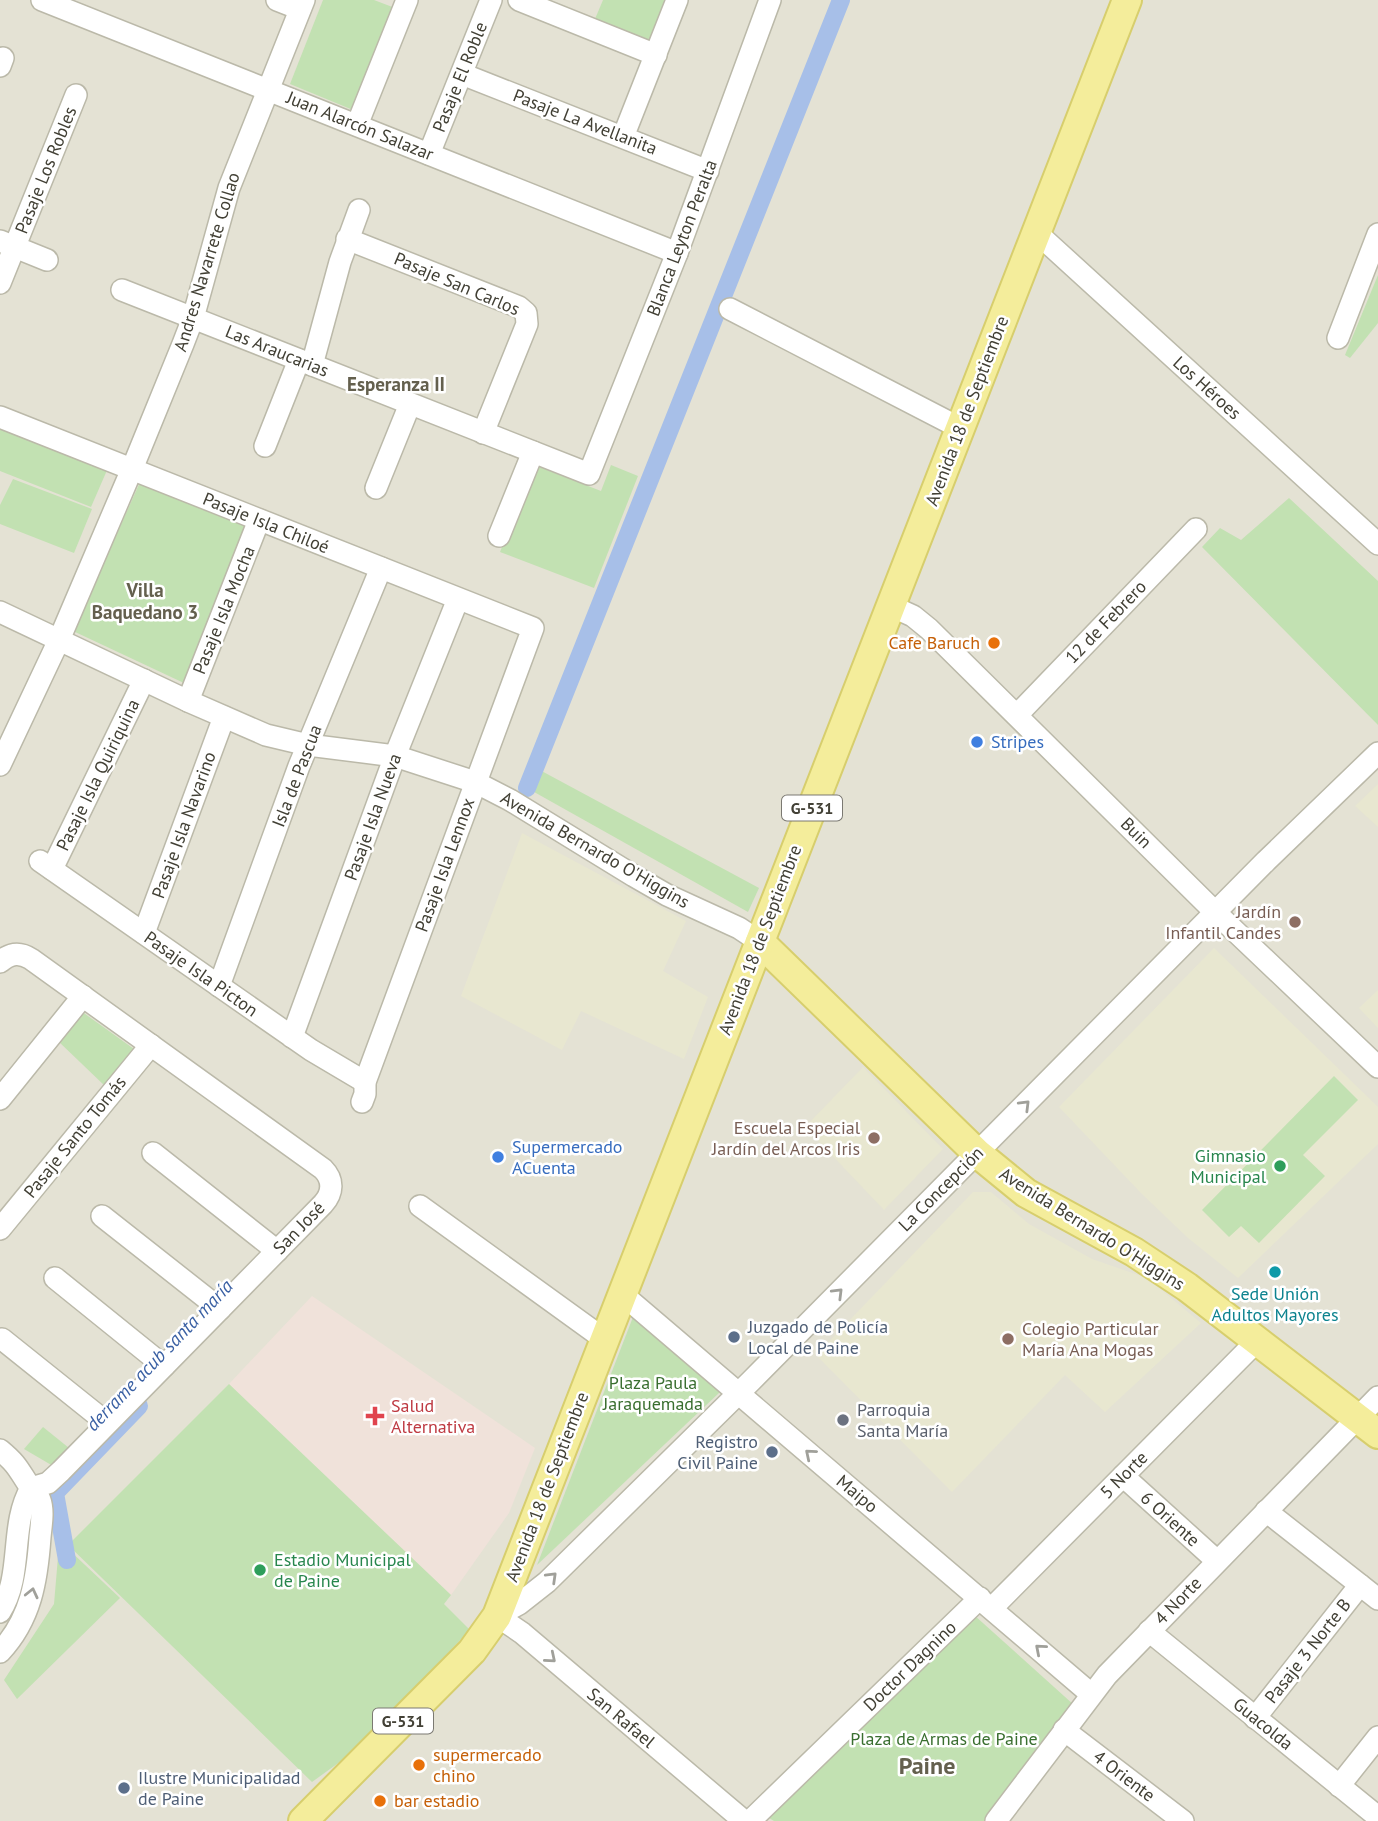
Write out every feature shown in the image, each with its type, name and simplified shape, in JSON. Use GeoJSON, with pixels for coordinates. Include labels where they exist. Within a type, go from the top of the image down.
{"type":"FeatureCollection","features":[{"type":"Feature","properties":{"kind":"main road","name":"Avenida 18 de Septiembre"},"geometry":{"type":"LineString","coordinates":[[303,1821],[472,1651],[497,1616],[1127,0]]}},
{"type":"Feature","properties":{"kind":"main road","name":"Avenida Bernardo O'Higgins"},"geometry":{"type":"LineString","coordinates":[[760,942],[977,1153],[1026,1193],[1158,1268],[1368,1426]]}},
{"type":"Feature","properties":{"kind":"street","name":"Juan Alarcón Salazar"},"geometry":{"type":"LineString","coordinates":[[42,0],[677,253]]}},
{"type":"Feature","properties":{"kind":"street"},"geometry":{"type":"LineString","coordinates":[[276,0],[302,5]]}},
{"type":"Feature","properties":{"kind":"street"},"geometry":{"type":"LineString","coordinates":[[357,125],[407,0]]}},
{"type":"Feature","properties":{"kind":"street","name":"Pasaje El Roble"},"geometry":{"type":"LineString","coordinates":[[429,154],[491,0]]}},
{"type":"Feature","properties":{"kind":"street"},"geometry":{"type":"LineString","coordinates":[[519,0],[656,55]]}},
{"type":"Feature","properties":{"kind":"street"},"geometry":{"type":"LineString","coordinates":[[623,137],[677,0]]}},
{"type":"Feature","properties":{"kind":"street","name":"Blanca Leyton Peralta"},"geometry":{"type":"LineString","coordinates":[[589,474],[677,253],[770,0]]}},
{"type":"Feature","properties":{"kind":"street","name":"Andres Navarrete Collao"},"geometry":{"type":"LineString","coordinates":[[0,765],[59,640],[193,318],[222,206],[302,5]]}},
{"type":"Feature","properties":{"kind":"street","name":"Pasaje La Avellanita"},"geometry":{"type":"LineString","coordinates":[[461,74],[708,171]]}},
{"type":"Feature","properties":{"kind":"street","name":"Pasaje Los Robles"},"geometry":{"type":"LineString","coordinates":[[0,283],[7,244],[76,95]]}},
{"type":"Feature","properties":{"kind":"street"},"geometry":{"type":"LineString","coordinates":[[265,446],[305,362],[359,210]]}},
{"type":"Feature","properties":{"kind":"street","name":"Los Héroes"},"geometry":{"type":"LineString","coordinates":[[1037,233],[1378,544]]}},
{"type":"Feature","properties":{"kind":"street"},"geometry":{"type":"LineString","coordinates":[[1338,338],[1378,234]]}},
{"type":"Feature","properties":{"kind":"street","name":"Pasaje San Carlos"},"geometry":{"type":"LineString","coordinates":[[347,239],[523,309],[528,318],[527,324],[483,433]]}},
{"type":"Feature","properties":{"kind":"street"},"geometry":{"type":"LineString","coordinates":[[7,244],[47,260]]}},
{"type":"Feature","properties":{"kind":"street","name":"Las Araucarias"},"geometry":{"type":"LineString","coordinates":[[122,290],[589,474]]}},
{"type":"Feature","properties":{"kind":"street"},"geometry":{"type":"LineString","coordinates":[[730,309],[960,428]]}},
{"type":"Feature","properties":{"kind":"street"},"geometry":{"type":"LineString","coordinates":[[376,488],[410,404]]}},
{"type":"Feature","properties":{"kind":"street","name":"Pasaje Isla Chiloé"},"geometry":{"type":"LineString","coordinates":[[0,417],[533,628]]}},
{"type":"Feature","properties":{"kind":"street"},"geometry":{"type":"LineString","coordinates":[[499,536],[533,452]]}},
{"type":"Feature","properties":{"kind":"street","name":"Pasaje Isla Mocha"},"geometry":{"type":"LineString","coordinates":[[188,701],[260,520]]}},
{"type":"Feature","properties":{"kind":"street","name":"12 de Febrero"},"geometry":{"type":"LineString","coordinates":[[1017,715],[1196,529]]}},
{"type":"Feature","properties":{"kind":"street","name":"Isla de Pascua"},"geometry":{"type":"LineString","coordinates":[[219,986],[308,745],[381,568]]}},
{"type":"Feature","properties":{"kind":"street","name":"Pasaje Isla Nueva"},"geometry":{"type":"LineString","coordinates":[[292,1037],[395,756],[457,598]]}},
{"type":"Feature","properties":{"kind":"street","name":"Buin"},"geometry":{"type":"LineString","coordinates":[[891,606],[921,622],[1378,1067]]}},
{"type":"Feature","properties":{"kind":"street","name":"Avenida Bernardo O'Higgins"},"geometry":{"type":"LineString","coordinates":[[0,612],[224,718],[266,735],[308,745],[395,756],[475,782],[667,895],[739,928],[760,942]]}},
{"type":"Feature","properties":{"kind":"street","name":"Pasaje Isla Lennox"},"geometry":{"type":"LineString","coordinates":[[363,1092],[533,628]]}},
{"type":"Feature","properties":{"kind":"street","name":"Pasaje Isla Quiriquina"},"geometry":{"type":"LineString","coordinates":[[46,865],[144,680]]}},
{"type":"Feature","properties":{"kind":"street","name":"Pasaje Isla Navarino"},"geometry":{"type":"LineString","coordinates":[[144,933],[224,718]]}},
{"type":"Feature","properties":{"kind":"street","name":"La Concepción"},"geometry":{"type":"LineString","coordinates":[[497,1616],[534,1594],[739,1394],[1316,811],[1378,753]]}},
{"type":"Feature","properties":{"kind":"street","name":"Pasaje Isla Picton"},"geometry":{"type":"LineString","coordinates":[[46,865],[330,1063],[363,1092]]}},
{"type":"Feature","properties":{"kind":"street","name":"San José"},"geometry":{"type":"LineString","coordinates":[[0,962],[13,954],[26,956],[328,1173],[331,1186],[328,1199],[53,1479],[30,1488]]}},
{"type":"Feature","properties":{"kind":"street"},"geometry":{"type":"LineString","coordinates":[[0,1099],[83,996]]}},
{"type":"Feature","properties":{"kind":"street","name":"Pasaje Santo Tomás"},"geometry":{"type":"LineString","coordinates":[[0,1228],[151,1045]]}},
{"type":"Feature","properties":{"kind":"street"},"geometry":{"type":"LineString","coordinates":[[153,1153],[277,1251]]}},
{"type":"Feature","properties":{"kind":"street"},"geometry":{"type":"LineString","coordinates":[[420,1206],[604,1339]]}},
{"type":"Feature","properties":{"kind":"street"},"geometry":{"type":"LineString","coordinates":[[103,1216],[220,1309]]}},
{"type":"Feature","properties":{"kind":"street"},"geometry":{"type":"LineString","coordinates":[[55,1278],[164,1366]]}},
{"type":"Feature","properties":{"kind":"street","name":"Maipo"},"geometry":{"type":"LineString","coordinates":[[622,1294],[1091,1694]]}},
{"type":"Feature","properties":{"kind":"street"},"geometry":{"type":"LineString","coordinates":[[2,1339],[107,1423]]}},
{"type":"Feature","properties":{"kind":"street","name":"5 Norte"},"geometry":{"type":"LineString","coordinates":[[986,1603],[1123,1476],[1257,1342]]}},
{"type":"Feature","properties":{"kind":"street","name":"4 Norte"},"geometry":{"type":"LineString","coordinates":[[996,1821],[1091,1694],[1266,1511],[1368,1426],[1378,1397]]}},
{"type":"Feature","properties":{"kind":"street"},"geometry":{"type":"LineString","coordinates":[[0,1652],[24,1619],[34,1587],[42,1510],[38,1496],[30,1488],[21,1469],[2,1455]]}},
{"type":"Feature","properties":{"kind":"street","name":"6 Oriente"},"geometry":{"type":"LineString","coordinates":[[1123,1476],[1217,1561]]}},
{"type":"Feature","properties":{"kind":"street"},"geometry":{"type":"LineString","coordinates":[[0,1612],[12,1585],[22,1510],[30,1488]]}},
{"type":"Feature","properties":{"kind":"street"},"geometry":{"type":"LineString","coordinates":[[1266,1511],[1378,1599]]}},
{"type":"Feature","properties":{"kind":"street","name":"Pasaje 3 Norte B"},"geometry":{"type":"LineString","coordinates":[[1255,1718],[1360,1585]]}},
{"type":"Feature","properties":{"kind":"street","name":"Doctor Dagnino"},"geometry":{"type":"LineString","coordinates":[[747,1821],[986,1603]]}},
{"type":"Feature","properties":{"kind":"street","name":"San Rafael"},"geometry":{"type":"LineString","coordinates":[[497,1616],[522,1633],[747,1821]]}},
{"type":"Feature","properties":{"kind":"street","name":"Guacolda"},"geometry":{"type":"LineString","coordinates":[[1149,1631],[1378,1817]]}},
{"type":"Feature","properties":{"kind":"street","name":"4 Oriente"},"geometry":{"type":"LineString","coordinates":[[1064,1730],[1155,1813],[1184,1821]]}},
{"type":"Feature","properties":{"kind":"street"},"geometry":{"type":"LineString","coordinates":[[1339,1786],[1378,1737]]}},
{"type":"Feature","properties":{"kind":"shaded area"},"geometry":{"type":"Polygon","coordinates":[[[0,0],[1378,0],[1378,1821],[0,1821],[0,0]]]}},
{"type":"Feature","properties":{"kind":"shaded area"},"geometry":{"type":"Polygon","coordinates":[[[1378,784],[1378,827],[1355,806],[1378,784]]]}},
{"type":"Feature","properties":{"kind":"shaded area"},"geometry":{"type":"Polygon","coordinates":[[[522,833],[686,921],[663,971],[708,997],[684,1059],[581,1011],[562,1050],[461,996],[522,833]]]}},
{"type":"Feature","properties":{"kind":"shaded area"},"geometry":{"type":"Polygon","coordinates":[[[1214,948],[1378,1107],[1378,1144],[1238,1278],[1188,1238],[1059,1107],[1214,948]]]}},
{"type":"Feature","properties":{"kind":"shaded area"},"geometry":{"type":"Polygon","coordinates":[[[1378,990],[1378,1028],[1359,1008],[1378,990]]]}},
{"type":"Feature","properties":{"kind":"shaded area","name":"Escuela Especial Jardín del Arcos Iris"},"geometry":{"type":"Polygon","coordinates":[[[863,1067],[943,1149],[884,1210],[805,1127],[863,1067]]]}},
{"type":"Feature","properties":{"kind":"shaded area","name":"Colegio Particular María Ana Mogas"},"geometry":{"type":"Polygon","coordinates":[[[973,1192],[991,1192],[1029,1224],[1092,1259],[1147,1278],[1201,1323],[1105,1412],[1065,1375],[952,1492],[816,1355],[973,1192]]]}},
{"type":"Feature","properties":{"kind":"shaded area","name":"Salud Alternativa"},"geometry":{"type":"Polygon","coordinates":[[[312,1296],[535,1448],[509,1513],[451,1595],[229,1384],[312,1296]]]}},
{"type":"Feature","properties":{"kind":"green space"},"geometry":{"type":"Polygon","coordinates":[[[323,0],[374,0],[395,8],[353,110],[290,84],[323,0]]]}},
{"type":"Feature","properties":{"kind":"green space"},"geometry":{"type":"Polygon","coordinates":[[[603,0],[669,0],[652,42],[595,19],[603,0]]]}},
{"type":"Feature","properties":{"kind":"green space"},"geometry":{"type":"Polygon","coordinates":[[[1378,275],[1378,323],[1350,358],[1345,355],[1378,275]]]}},
{"type":"Feature","properties":{"kind":"green space"},"geometry":{"type":"Polygon","coordinates":[[[0,426],[108,468],[91,507],[0,471],[0,426]]]}},
{"type":"Feature","properties":{"kind":"green space"},"geometry":{"type":"Polygon","coordinates":[[[534,465],[601,491],[611,465],[638,476],[594,588],[500,552],[534,465]]]}},
{"type":"Feature","properties":{"kind":"green space"},"geometry":{"type":"Polygon","coordinates":[[[13,479],[92,509],[74,553],[0,524],[0,505],[13,479]]]}},
{"type":"Feature","properties":{"kind":"green space"},"geometry":{"type":"Polygon","coordinates":[[[141,480],[246,523],[186,684],[73,631],[141,480]]]}},
{"type":"Feature","properties":{"kind":"green space"},"geometry":{"type":"Polygon","coordinates":[[[1289,498],[1378,581],[1378,725],[1202,547],[1220,528],[1241,540],[1289,498]]]}},
{"type":"Feature","properties":{"kind":"green space"},"geometry":{"type":"Polygon","coordinates":[[[536,768],[759,888],[748,912],[527,788],[536,768]]]}},
{"type":"Feature","properties":{"kind":"green space"},"geometry":{"type":"Polygon","coordinates":[[[81,1011],[134,1049],[106,1087],[57,1040],[81,1011]]]}},
{"type":"Feature","properties":{"kind":"green space","name":"Gimnasio Municipal"},"geometry":{"type":"Polygon","coordinates":[[[1334,1076],[1358,1100],[1303,1155],[1325,1176],[1259,1243],[1241,1226],[1229,1237],[1202,1210],[1334,1076]]]}},
{"type":"Feature","properties":{"kind":"green space","name":"Plaza Paula Jaraquemada"},"geometry":{"type":"Polygon","coordinates":[[[633,1317],[720,1392],[537,1565],[633,1317]]]}},
{"type":"Feature","properties":{"kind":"green space","name":"Estadio Municipal de Paine"},"geometry":{"type":"Polygon","coordinates":[[[229,1384],[451,1595],[444,1604],[470,1630],[348,1756],[312,1782],[68,1545],[229,1384]]]}},
{"type":"Feature","properties":{"kind":"green space"},"geometry":{"type":"Polygon","coordinates":[[[43,1427],[69,1448],[53,1466],[24,1449],[43,1427]]]}},
{"type":"Feature","properties":{"kind":"green space"},"geometry":{"type":"Polygon","coordinates":[[[59,1545],[66,1547],[120,1598],[17,1699],[4,1680],[54,1604],[59,1545]]]}},
{"type":"Feature","properties":{"kind":"green space","name":"Plaza de Armas de Paine"},"geometry":{"type":"Polygon","coordinates":[[[964,1606],[1074,1705],[986,1821],[774,1821],[756,1810],[964,1606]]]}},
{"type":"Feature","properties":{"kind":"waterway"},"geometry":{"type":"LineString","coordinates":[[527,788],[841,0]]}},
{"type":"Feature","properties":{"kind":"waterway","name":"derrame acub santa maría"},"geometry":{"type":"LineString","coordinates":[[67,1560],[55,1493],[139,1406]]}},
{"type":"Feature","properties":{"kind":"place","name":"Cafe Baruch"},"geometry":{"type":"Point","coordinates":[994,643]}},
{"type":"Feature","properties":{"kind":"place","name":"Stripes"},"geometry":{"type":"Point","coordinates":[977,742]}},
{"type":"Feature","properties":{"kind":"place","name":"Jardín Infantil Candes"},"geometry":{"type":"Point","coordinates":[1295,922]}},
{"type":"Feature","properties":{"kind":"place","name":"Escuela Especial Jardín del Arcos Iris"},"geometry":{"type":"Point","coordinates":[874,1138]}},
{"type":"Feature","properties":{"kind":"place","name":"Supermercado ACuenta"},"geometry":{"type":"Point","coordinates":[498,1157]}},
{"type":"Feature","properties":{"kind":"place","name":"Gimnasio Municipal"},"geometry":{"type":"Point","coordinates":[1280,1166]}},
{"type":"Feature","properties":{"kind":"place","name":"Sede Unión Adultos Mayores"},"geometry":{"type":"Point","coordinates":[1275,1272]}},
{"type":"Feature","properties":{"kind":"place","name":"Juzgado de Policía Local de Paine"},"geometry":{"type":"Point","coordinates":[734,1337]}},
{"type":"Feature","properties":{"kind":"place","name":"Colegio Particular María Ana Mogas"},"geometry":{"type":"Point","coordinates":[1008,1339]}},
{"type":"Feature","properties":{"kind":"place","name":"Salud Alternativa"},"geometry":{"type":"Point","coordinates":[375,1416]}},
{"type":"Feature","properties":{"kind":"place","name":"Parroquia Santa María"},"geometry":{"type":"Point","coordinates":[843,1420]}},
{"type":"Feature","properties":{"kind":"place","name":"Registro Civil Paine"},"geometry":{"type":"Point","coordinates":[772,1452]}},
{"type":"Feature","properties":{"kind":"place","name":"Estadio Municipal de Paine"},"geometry":{"type":"Point","coordinates":[260,1570]}},
{"type":"Feature","properties":{"kind":"place","name":"supermercado chino"},"geometry":{"type":"Point","coordinates":[419,1765]}},
{"type":"Feature","properties":{"kind":"place","name":"Ilustre Municipalidad de Paine"},"geometry":{"type":"Point","coordinates":[124,1788]}},
{"type":"Feature","properties":{"kind":"place","name":"bar estadio"},"geometry":{"type":"Point","coordinates":[380,1801]}},
{"type":"Feature","properties":{"kind":"district","name":"Esperanza II"},"geometry":{"type":"Point","coordinates":[396,384]}},
{"type":"Feature","properties":{"kind":"district","name":"Villa Baquedano 3"},"geometry":{"type":"Point","coordinates":[145,601]}},
{"type":"Feature","properties":{"kind":"district","name":"Paine"},"geometry":{"type":"Point","coordinates":[927,1766]}}]}
